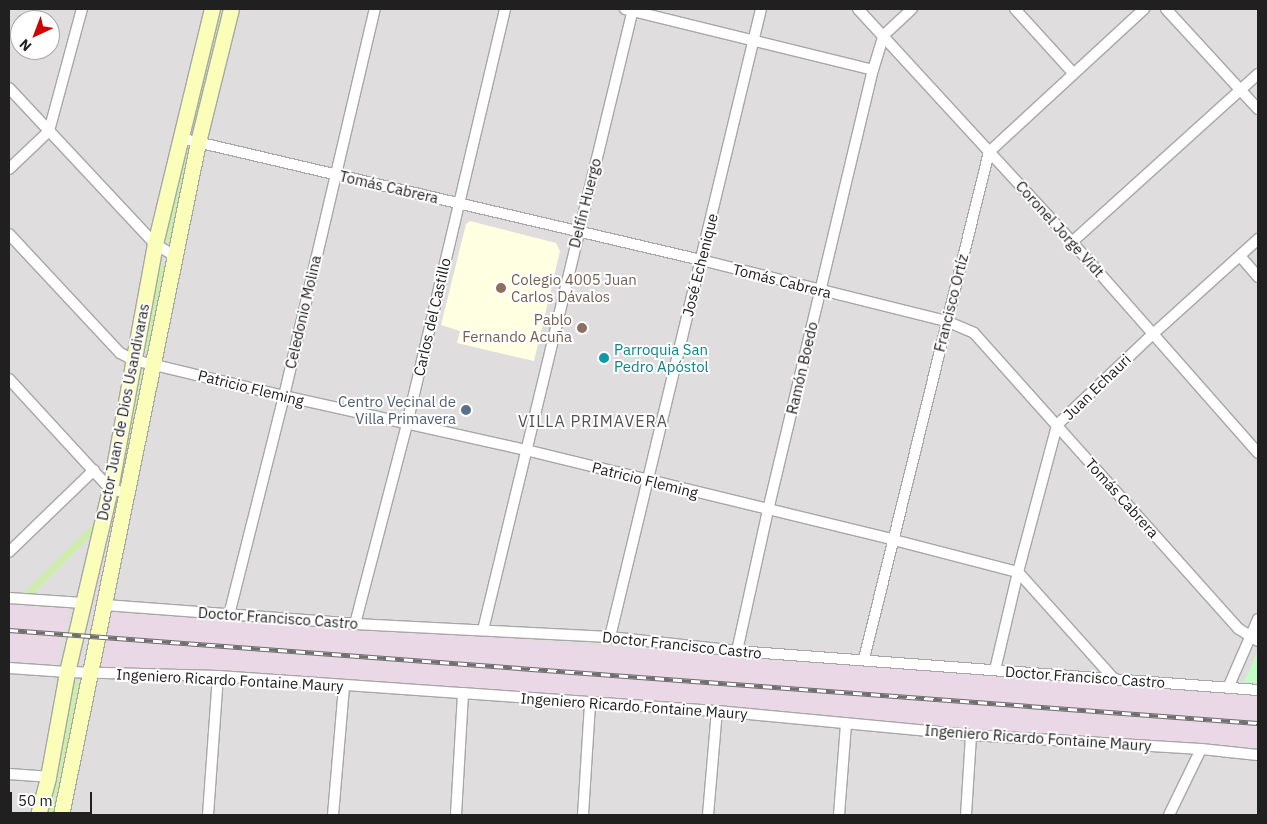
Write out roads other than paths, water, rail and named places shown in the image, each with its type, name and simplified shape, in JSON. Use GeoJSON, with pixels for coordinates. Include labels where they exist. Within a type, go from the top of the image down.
{"type":"FeatureCollection","features":[{"type":"Feature","properties":{"kind":"main road","name":"Doctor Juan de Dios Usandivaras"},"geometry":{"type":"LineString","coordinates":[[38,815],[48,777],[83,603],[110,489],[155,244],[212,9]]}},
{"type":"Feature","properties":{"kind":"main road","name":"Doctor Juan de Dios Usandivaras"},"geometry":{"type":"LineString","coordinates":[[61,815],[198,142],[232,9]]}},
{"type":"Feature","properties":{"kind":"street"},"geometry":{"type":"LineString","coordinates":[[9,169],[49,131],[82,9]]}},
{"type":"Feature","properties":{"kind":"street","name":"Celedonio Molina"},"geometry":{"type":"LineString","coordinates":[[229,615],[284,396],[375,9]]}},
{"type":"Feature","properties":{"kind":"street","name":"Carlos del Castillo"},"geometry":{"type":"LineString","coordinates":[[355,624],[407,424],[505,9]]}},
{"type":"Feature","properties":{"kind":"street"},"geometry":{"type":"LineString","coordinates":[[630,9],[873,70]]}},
{"type":"Feature","properties":{"kind":"street","name":"Delfín Huergo"},"geometry":{"type":"LineString","coordinates":[[483,630],[630,9]]}},
{"type":"Feature","properties":{"kind":"street","name":"José Echenique"},"geometry":{"type":"LineString","coordinates":[[610,637],[761,9]]}},
{"type":"Feature","properties":{"kind":"street","name":"Coronel Jorge Vidt"},"geometry":{"type":"LineString","coordinates":[[858,9],[884,35],[1072,242],[1258,452]]}},
{"type":"Feature","properties":{"kind":"street","name":"Ramón Boedo"},"geometry":{"type":"LineString","coordinates":[[738,652],[768,510],[873,70],[884,35],[912,9]]}},
{"type":"Feature","properties":{"kind":"street"},"geometry":{"type":"LineString","coordinates":[[1015,9],[1073,72]]}},
{"type":"Feature","properties":{"kind":"street"},"geometry":{"type":"LineString","coordinates":[[989,152],[1073,72],[1144,9]]}},
{"type":"Feature","properties":{"kind":"street"},"geometry":{"type":"LineString","coordinates":[[1166,9],[1258,109]]}},
{"type":"Feature","properties":{"kind":"street"},"geometry":{"type":"LineString","coordinates":[[1072,242],[1258,74]]}},
{"type":"Feature","properties":{"kind":"street"},"geometry":{"type":"LineString","coordinates":[[9,88],[155,244],[175,256]]}},
{"type":"Feature","properties":{"kind":"street","name":"Tomás Cabrera"},"geometry":{"type":"LineString","coordinates":[[180,138],[701,260],[946,321],[974,333],[1239,629],[1254,639]]}},
{"type":"Feature","properties":{"kind":"street","name":"Francisco Ortíz"},"geometry":{"type":"LineString","coordinates":[[864,659],[989,152]]}},
{"type":"Feature","properties":{"kind":"street"},"geometry":{"type":"LineString","coordinates":[[9,234],[120,353],[134,360]]}},
{"type":"Feature","properties":{"kind":"street","name":"Juan Echauri"},"geometry":{"type":"LineString","coordinates":[[995,670],[1018,572],[1057,425],[1153,334],[1258,240]]}},
{"type":"Feature","properties":{"kind":"street"},"geometry":{"type":"LineString","coordinates":[[1240,256],[1258,277]]}},
{"type":"Feature","properties":{"kind":"street","name":"Patricio Fleming"},"geometry":{"type":"LineString","coordinates":[[134,360],[284,396],[526,450],[1018,572]]}},
{"type":"Feature","properties":{"kind":"street"},"geometry":{"type":"LineString","coordinates":[[9,379],[110,489],[127,493]]}},
{"type":"Feature","properties":{"kind":"street"},"geometry":{"type":"LineString","coordinates":[[10,547],[94,470]]}},
{"type":"Feature","properties":{"kind":"street"},"geometry":{"type":"LineString","coordinates":[[1018,572],[1113,678]]}},
{"type":"Feature","properties":{"kind":"street"},"geometry":{"type":"LineString","coordinates":[[9,598],[83,603]]}},
{"type":"Feature","properties":{"kind":"street","name":"Doctor Francisco Castro"},"geometry":{"type":"LineString","coordinates":[[105,605],[355,624],[610,637],[738,652],[864,659],[1258,690]]}},
{"type":"Feature","properties":{"kind":"street"},"geometry":{"type":"LineString","coordinates":[[1228,688],[1254,639],[1258,619]]}},
{"type":"Feature","properties":{"kind":"street","name":"Ingeniero Ricardo Fontaine Maury"},"geometry":{"type":"LineString","coordinates":[[9,668],[68,672],[218,676],[463,693],[717,711],[971,734],[1201,749],[1258,755]]}},
{"type":"Feature","properties":{"kind":"street"},"geometry":{"type":"LineString","coordinates":[[208,815],[218,676]]}},
{"type":"Feature","properties":{"kind":"street"},"geometry":{"type":"LineString","coordinates":[[333,815],[344,686]]}},
{"type":"Feature","properties":{"kind":"street"},"geometry":{"type":"LineString","coordinates":[[456,815],[463,693]]}},
{"type":"Feature","properties":{"kind":"street"},"geometry":{"type":"LineString","coordinates":[[583,815],[590,703]]}},
{"type":"Feature","properties":{"kind":"street"},"geometry":{"type":"LineString","coordinates":[[708,815],[717,711]]}},
{"type":"Feature","properties":{"kind":"street"},"geometry":{"type":"LineString","coordinates":[[839,815],[846,723]]}},
{"type":"Feature","properties":{"kind":"street"},"geometry":{"type":"LineString","coordinates":[[966,815],[971,734]]}},
{"type":"Feature","properties":{"kind":"street"},"geometry":{"type":"LineString","coordinates":[[1169,815],[1201,749]]}},
{"type":"Feature","properties":{"kind":"street"},"geometry":{"type":"LineString","coordinates":[[9,774],[48,777]]}},
{"type":"Feature","properties":{"kind":"railway"},"geometry":{"type":"LineString","coordinates":[[9,630],[1258,723]]}},
{"type":"Feature","properties":{"kind":"place","name":"Colegio 4005 Juan Carlos Dávalos"},"geometry":{"type":"Point","coordinates":[501,288]}},
{"type":"Feature","properties":{"kind":"place","name":"Pablo Fernando Acuña"},"geometry":{"type":"Point","coordinates":[582,328]}},
{"type":"Feature","properties":{"kind":"place","name":"Parroquia San Pedro Apóstol"},"geometry":{"type":"Point","coordinates":[604,358]}},
{"type":"Feature","properties":{"kind":"place","name":"Centro Vecinal de Villa Primavera"},"geometry":{"type":"Point","coordinates":[466,410]}},
{"type":"Feature","properties":{"kind":"district","name":"VILLA PRIMAVERA"},"geometry":{"type":"Point","coordinates":[593,421]}}]}
